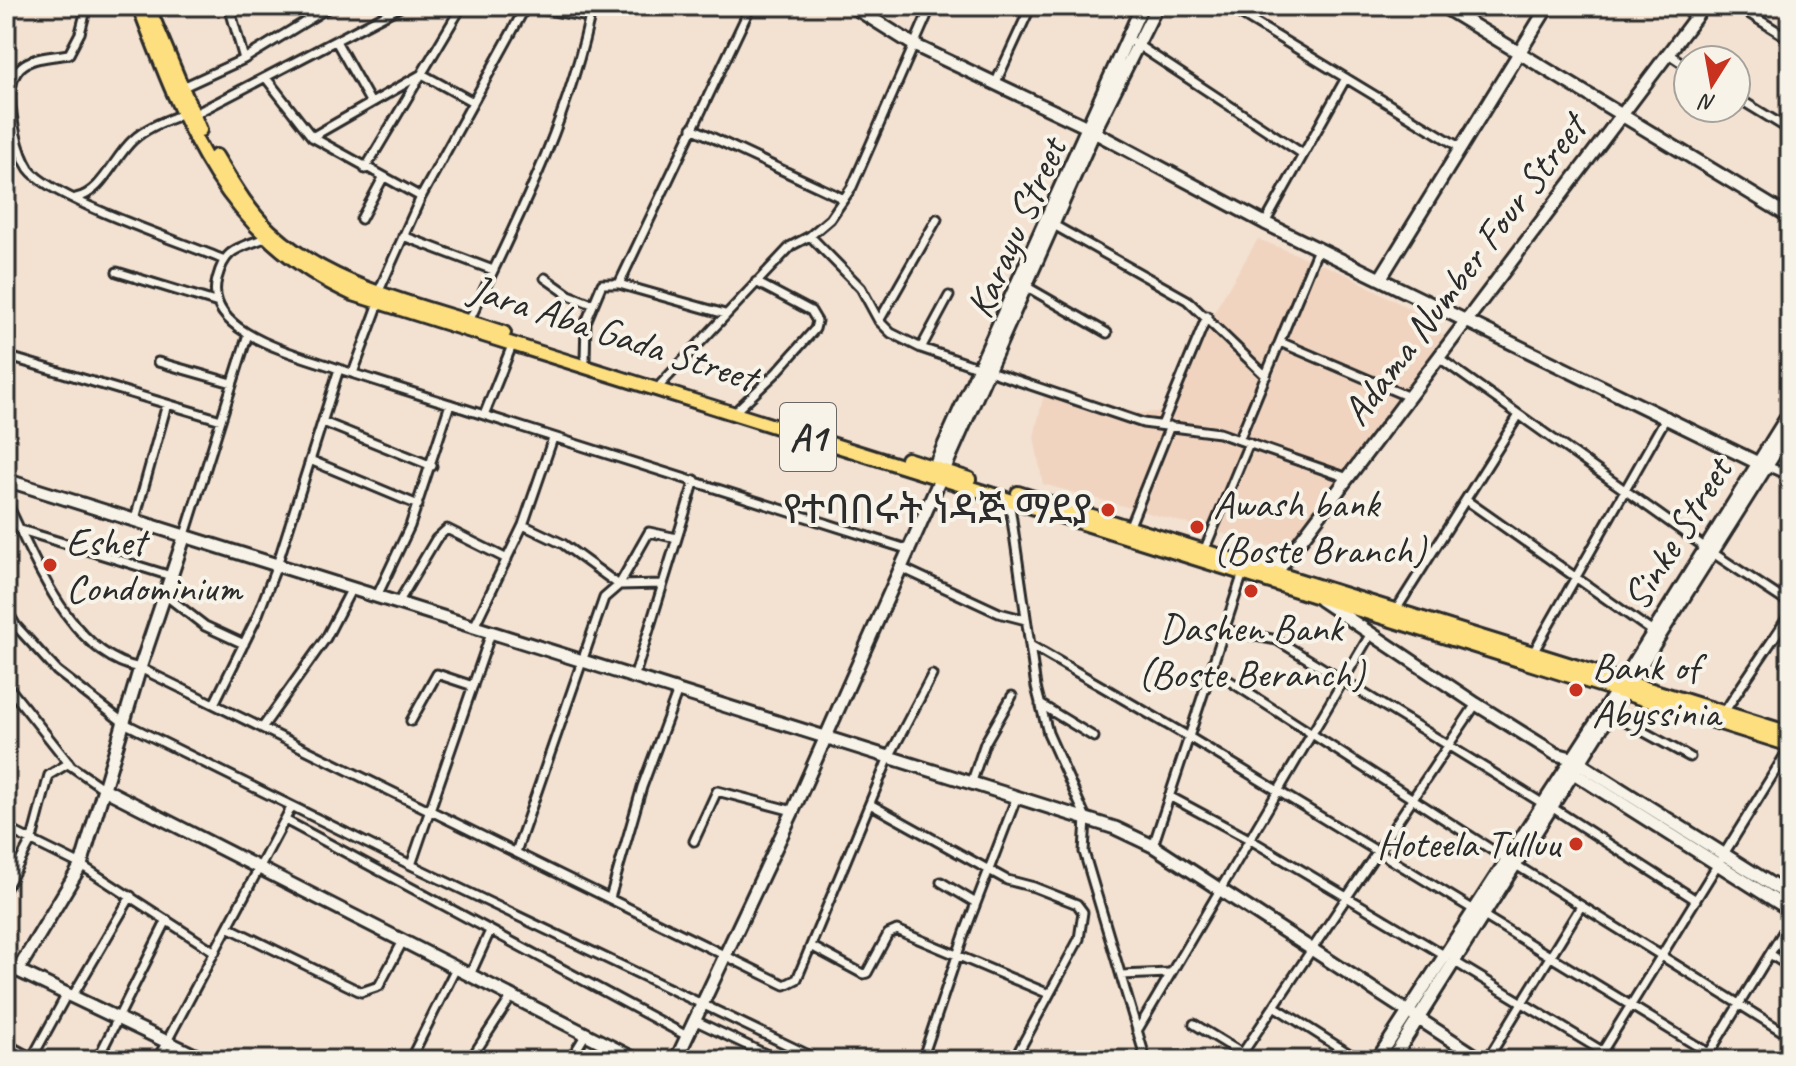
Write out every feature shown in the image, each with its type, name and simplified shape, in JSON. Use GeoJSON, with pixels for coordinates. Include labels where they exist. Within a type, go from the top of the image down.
{"type":"FeatureCollection","features":[{"type":"Feature","properties":{"kind":"main road","name":"Jara Aba Gada Street"},"geometry":{"type":"LineString","coordinates":[[139,6],[188,114],[232,199],[265,238],[325,281],[513,343],[1533,653],[1790,746]]}},
{"type":"Feature","properties":{"kind":"main road","name":"Jara Aba Gada Street"},"geometry":{"type":"LineString","coordinates":[[148,6],[181,88],[188,114],[243,200],[270,231],[327,271],[378,298],[469,321],[1320,599],[1790,733]]}},
{"type":"Feature","properties":{"kind":"street"},"geometry":{"type":"LineString","coordinates":[[29,169],[22,153],[11,101],[11,86],[25,62],[37,56],[69,54],[80,33],[87,6]]}},
{"type":"Feature","properties":{"kind":"street"},"geometry":{"type":"LineString","coordinates":[[300,6],[309,19]]}},
{"type":"Feature","properties":{"kind":"street"},"geometry":{"type":"LineString","coordinates":[[181,88],[244,59],[331,6]]}},
{"type":"Feature","properties":{"kind":"street"},"geometry":{"type":"LineString","coordinates":[[76,198],[94,188],[118,156],[145,130],[266,78],[402,6]]}},
{"type":"Feature","properties":{"kind":"street"},"geometry":{"type":"LineString","coordinates":[[365,169],[462,6]]}},
{"type":"Feature","properties":{"kind":"street"},"geometry":{"type":"LineString","coordinates":[[353,373],[378,298],[421,197],[524,6],[590,17]]}},
{"type":"Feature","properties":{"kind":"street"},"geometry":{"type":"LineString","coordinates":[[469,321],[543,163],[575,77],[592,6]]}},
{"type":"Feature","properties":{"kind":"street"},"geometry":{"type":"LineString","coordinates":[[619,284],[751,6]]}},
{"type":"Feature","properties":{"kind":"street"},"geometry":{"type":"LineString","coordinates":[[852,6],[914,45],[1089,129],[1265,223],[1790,476]]}},
{"type":"Feature","properties":{"kind":"street"},"geometry":{"type":"LineString","coordinates":[[661,384],[791,246],[810,236],[844,199],[931,6]]}},
{"type":"Feature","properties":{"kind":"street"},"geometry":{"type":"LineString","coordinates":[[996,82],[1031,6]]}},
{"type":"Feature","properties":{"kind":"street","name":"Karayu Street"},"geometry":{"type":"LineString","coordinates":[[1020,283],[1052,224],[1142,6]]}},
{"type":"Feature","properties":{"kind":"street","name":"Karayu Street"},"geometry":{"type":"LineString","coordinates":[[938,473],[1089,129],[1157,6]]}},
{"type":"Feature","properties":{"kind":"street"},"geometry":{"type":"LineString","coordinates":[[1227,6],[1461,148]]}},
{"type":"Feature","properties":{"kind":"street"},"geometry":{"type":"LineString","coordinates":[[1442,6],[1790,217]]}},
{"type":"Feature","properties":{"kind":"street"},"geometry":{"type":"LineString","coordinates":[[1380,279],[1548,6]]}},
{"type":"Feature","properties":{"kind":"street","name":"Adama Number Four Street"},"geometry":{"type":"LineString","coordinates":[[1276,573],[1704,6]]}},
{"type":"Feature","properties":{"kind":"street"},"geometry":{"type":"LineString","coordinates":[[1737,6],[1790,39]]}},
{"type":"Feature","properties":{"kind":"street"},"geometry":{"type":"LineString","coordinates":[[230,7],[244,59]]}},
{"type":"Feature","properties":{"kind":"street"},"geometry":{"type":"LineString","coordinates":[[1127,38],[1303,154]]}},
{"type":"Feature","properties":{"kind":"street"},"geometry":{"type":"LineString","coordinates":[[336,41],[371,103]]}},
{"type":"Feature","properties":{"kind":"street"},"geometry":{"type":"LineString","coordinates":[[1667,53],[1672,56]]}},
{"type":"Feature","properties":{"kind":"street"},"geometry":{"type":"LineString","coordinates":[[422,74],[473,102]]}},
{"type":"Feature","properties":{"kind":"street"},"geometry":{"type":"LineString","coordinates":[[312,137],[422,74]]}},
{"type":"Feature","properties":{"kind":"street"},"geometry":{"type":"LineString","coordinates":[[266,78],[312,137],[365,169],[421,197]]}},
{"type":"Feature","properties":{"kind":"street"},"geometry":{"type":"LineString","coordinates":[[1265,223],[1346,78]]}},
{"type":"Feature","properties":{"kind":"street"},"geometry":{"type":"LineString","coordinates":[[1752,107],[1790,130]]}},
{"type":"Feature","properties":{"kind":"street"},"geometry":{"type":"LineString","coordinates":[[692,128],[844,199]]}},
{"type":"Feature","properties":{"kind":"street"},"geometry":{"type":"LineString","coordinates":[[7,212],[10,157],[42,181],[76,198],[222,259]]}},
{"type":"Feature","properties":{"kind":"street"},"geometry":{"type":"LineString","coordinates":[[361,219],[383,178]]}},
{"type":"Feature","properties":{"kind":"street"},"geometry":{"type":"LineString","coordinates":[[879,321],[937,219]]}},
{"type":"Feature","properties":{"kind":"street"},"geometry":{"type":"LineString","coordinates":[[1052,224],[1187,300],[1266,376]]}},
{"type":"Feature","properties":{"kind":"street"},"geometry":{"type":"LineString","coordinates":[[403,236],[493,270]]}},
{"type":"Feature","properties":{"kind":"street"},"geometry":{"type":"LineString","coordinates":[[810,236],[861,288],[879,321],[891,333],[921,348],[1143,423],[1219,433],[1348,478]]}},
{"type":"Feature","properties":{"kind":"street"},"geometry":{"type":"LineString","coordinates":[[265,238],[230,252],[222,259],[215,302],[220,312],[248,334],[339,369],[910,550]]}},
{"type":"Feature","properties":{"kind":"street"},"geometry":{"type":"LineString","coordinates":[[1239,440],[1318,249]]}},
{"type":"Feature","properties":{"kind":"street"},"geometry":{"type":"LineString","coordinates":[[117,272],[215,302]]}},
{"type":"Feature","properties":{"kind":"street"},"geometry":{"type":"LineString","coordinates":[[545,278],[569,295],[592,304]]}},
{"type":"Feature","properties":{"kind":"street"},"geometry":{"type":"LineString","coordinates":[[739,408],[776,373],[815,329],[817,321],[811,311],[756,282]]}},
{"type":"Feature","properties":{"kind":"street"},"geometry":{"type":"LineString","coordinates":[[1020,283],[1107,333]]}},
{"type":"Feature","properties":{"kind":"street"},"geometry":{"type":"LineString","coordinates":[[585,360],[583,343],[592,304],[602,284],[619,284],[725,314]]}},
{"type":"Feature","properties":{"kind":"street"},"geometry":{"type":"LineString","coordinates":[[921,348],[949,296]]}},
{"type":"Feature","properties":{"kind":"street"},"geometry":{"type":"LineString","coordinates":[[1129,528],[1207,316]]}},
{"type":"Feature","properties":{"kind":"street"},"geometry":{"type":"LineString","coordinates":[[205,1060],[12,968],[81,865],[140,668],[248,334]]}},
{"type":"Feature","properties":{"kind":"street"},"geometry":{"type":"LineString","coordinates":[[1280,342],[1409,397]]}},
{"type":"Feature","properties":{"kind":"street"},"geometry":{"type":"LineString","coordinates":[[484,415],[513,343]]}},
{"type":"Feature","properties":{"kind":"street"},"geometry":{"type":"LineString","coordinates":[[6,356],[221,420]]}},
{"type":"Feature","properties":{"kind":"street"},"geometry":{"type":"LineString","coordinates":[[1438,357],[1710,551],[1790,604]]}},
{"type":"Feature","properties":{"kind":"street"},"geometry":{"type":"LineString","coordinates":[[158,362],[232,383]]}},
{"type":"Feature","properties":{"kind":"street"},"geometry":{"type":"LineString","coordinates":[[214,704],[244,644],[277,565],[339,369]]}},
{"type":"Feature","properties":{"kind":"street"},"geometry":{"type":"LineString","coordinates":[[135,519],[167,404]]}},
{"type":"Feature","properties":{"kind":"street"},"geometry":{"type":"LineString","coordinates":[[377,596],[418,505],[450,404]]}},
{"type":"Feature","properties":{"kind":"street","name":"Sinke Street"},"geometry":{"type":"LineString","coordinates":[[1625,687],[1763,464],[1790,412]]}},
{"type":"Feature","properties":{"kind":"street"},"geometry":{"type":"LineString","coordinates":[[1396,610],[1519,415]]}},
{"type":"Feature","properties":{"kind":"street"},"geometry":{"type":"LineString","coordinates":[[1533,653],[1667,416]]}},
{"type":"Feature","properties":{"kind":"street"},"geometry":{"type":"LineString","coordinates":[[323,422],[432,466]]}},
{"type":"Feature","properties":{"kind":"street","name":"Sinke Street"},"geometry":{"type":"LineString","coordinates":[[1763,464],[1790,429]]}},
{"type":"Feature","properties":{"kind":"street"},"geometry":{"type":"LineString","coordinates":[[474,627],[523,525],[553,438]]}},
{"type":"Feature","properties":{"kind":"street"},"geometry":{"type":"LineString","coordinates":[[1204,551],[1249,443]]}},
{"type":"Feature","properties":{"kind":"street"},"geometry":{"type":"LineString","coordinates":[[310,460],[418,505]]}},
{"type":"Feature","properties":{"kind":"street"},"geometry":{"type":"LineString","coordinates":[[676,1060],[902,568],[938,473]]}},
{"type":"Feature","properties":{"kind":"street"},"geometry":{"type":"LineString","coordinates":[[6,480],[677,693],[827,735],[1016,799],[1084,816],[1153,846],[1484,1060],[1580,908]]}},
{"type":"Feature","properties":{"kind":"street"},"geometry":{"type":"LineString","coordinates":[[634,678],[695,480]]}},
{"type":"Feature","properties":{"kind":"street"},"geometry":{"type":"LineString","coordinates":[[1009,499],[1040,704],[1048,733],[1084,816],[1084,852],[1146,1060]]}},
{"type":"Feature","properties":{"kind":"street"},"geometry":{"type":"LineString","coordinates":[[1466,500],[1653,632]]}},
{"type":"Feature","properties":{"kind":"street"},"geometry":{"type":"LineString","coordinates":[[6,501],[44,576],[86,641],[104,656],[140,668],[785,985],[797,979],[889,757],[932,675]]}},
{"type":"Feature","properties":{"kind":"street"},"geometry":{"type":"LineString","coordinates":[[523,525],[563,544],[619,585],[661,584]]}},
{"type":"Feature","properties":{"kind":"street"},"geometry":{"type":"LineString","coordinates":[[398,603],[436,539],[447,529],[507,559]]}},
{"type":"Feature","properties":{"kind":"street"},"geometry":{"type":"LineString","coordinates":[[21,530],[171,576]]}},
{"type":"Feature","properties":{"kind":"street"},"geometry":{"type":"LineString","coordinates":[[516,852],[604,598],[619,585],[649,532],[677,538]]}},
{"type":"Feature","properties":{"kind":"street","name":"Sinke Street"},"geometry":{"type":"LineString","coordinates":[[1625,687],[1653,632],[1710,551]]}},
{"type":"Feature","properties":{"kind":"street"},"geometry":{"type":"LineString","coordinates":[[902,568],[999,613],[1026,620]]}},
{"type":"Feature","properties":{"kind":"street"},"geometry":{"type":"LineString","coordinates":[[1153,846],[1243,573]]}},
{"type":"Feature","properties":{"kind":"street"},"geometry":{"type":"LineString","coordinates":[[262,728],[326,638],[352,588]]}},
{"type":"Feature","properties":{"kind":"street"},"geometry":{"type":"LineString","coordinates":[[165,595],[205,626],[244,644]]}},
{"type":"Feature","properties":{"kind":"street"},"geometry":{"type":"LineString","coordinates":[[1320,599],[1370,635],[1790,910]]}},
{"type":"Feature","properties":{"kind":"street"},"geometry":{"type":"LineString","coordinates":[[6,609],[16,626],[57,671],[124,723],[411,865],[819,1060]]}},
{"type":"Feature","properties":{"kind":"street"},"geometry":{"type":"LineString","coordinates":[[1724,712],[1790,614]]}},
{"type":"Feature","properties":{"kind":"street"},"geometry":{"type":"LineString","coordinates":[[1224,630],[1277,640],[1696,900]]}},
{"type":"Feature","properties":{"kind":"street"},"geometry":{"type":"LineString","coordinates":[[411,865],[491,633]]}},
{"type":"Feature","properties":{"kind":"street"},"geometry":{"type":"LineString","coordinates":[[1137,1031],[1370,635]]}},
{"type":"Feature","properties":{"kind":"street"},"geometry":{"type":"LineString","coordinates":[[1030,645],[1278,790],[1631,1006],[1707,1057],[1720,1060]]}},
{"type":"Feature","properties":{"kind":"street"},"geometry":{"type":"LineString","coordinates":[[1211,669],[1580,908],[1790,1036]]}},
{"type":"Feature","properties":{"kind":"street"},"geometry":{"type":"LineString","coordinates":[[411,721],[437,674],[473,686]]}},
{"type":"Feature","properties":{"kind":"street"},"geometry":{"type":"LineString","coordinates":[[6,684],[69,763],[104,789],[586,1034],[614,1055],[637,1060]]}},
{"type":"Feature","properties":{"kind":"street"},"geometry":{"type":"LineString","coordinates":[[1573,766],[1613,715],[1625,687]]}},
{"type":"Feature","properties":{"kind":"street"},"geometry":{"type":"LineString","coordinates":[[1377,1060],[1413,1016],[1625,687]]}},
{"type":"Feature","properties":{"kind":"street"},"geometry":{"type":"LineString","coordinates":[[610,898],[642,787],[677,693]]}},
{"type":"Feature","properties":{"kind":"street"},"geometry":{"type":"LineString","coordinates":[[971,784],[985,743],[1012,696]]}},
{"type":"Feature","properties":{"kind":"street"},"geometry":{"type":"LineString","coordinates":[[1040,704],[1094,737]]}},
{"type":"Feature","properties":{"kind":"street"},"geometry":{"type":"LineString","coordinates":[[1240,1057],[1309,949],[1476,704]]}},
{"type":"Feature","properties":{"kind":"street"},"geometry":{"type":"LineString","coordinates":[[1613,715],[1690,757]]}},
{"type":"Feature","properties":{"kind":"street"},"geometry":{"type":"LineString","coordinates":[[1597,1060],[1790,746]]}},
{"type":"Feature","properties":{"kind":"street"},"geometry":{"type":"LineString","coordinates":[[6,888],[32,839],[49,775],[69,763]]}},
{"type":"Feature","properties":{"kind":"street"},"geometry":{"type":"LineString","coordinates":[[694,841],[717,791],[793,811]]}},
{"type":"Feature","properties":{"kind":"street"},"geometry":{"type":"LineString","coordinates":[[1169,796],[1347,896],[1602,1051]]}},
{"type":"Feature","properties":{"kind":"street"},"geometry":{"type":"LineString","coordinates":[[922,1060],[1016,799]]}},
{"type":"Feature","properties":{"kind":"street"},"geometry":{"type":"LineString","coordinates":[[870,804],[1007,880],[1077,904],[1083,912],[1079,939],[1014,1060]]}},
{"type":"Feature","properties":{"kind":"street"},"geometry":{"type":"LineString","coordinates":[[157,1060],[292,806]]}},
{"type":"Feature","properties":{"kind":"street"},"geometry":{"type":"LineString","coordinates":[[285,820],[687,1036]]}},
{"type":"Feature","properties":{"kind":"street"},"geometry":{"type":"LineString","coordinates":[[6,828],[81,865],[215,952]]}},
{"type":"Feature","properties":{"kind":"street"},"geometry":{"type":"LineString","coordinates":[[1721,862],[1790,896]]}},
{"type":"Feature","properties":{"kind":"street"},"geometry":{"type":"LineString","coordinates":[[941,882],[976,903]]}},
{"type":"Feature","properties":{"kind":"street"},"geometry":{"type":"LineString","coordinates":[[6,1044],[32,1059],[131,896]]}},
{"type":"Feature","properties":{"kind":"street"},"geometry":{"type":"LineString","coordinates":[[97,1060],[167,920]]}},
{"type":"Feature","properties":{"kind":"street"},"geometry":{"type":"LineString","coordinates":[[1707,1057],[1790,921]]}},
{"type":"Feature","properties":{"kind":"street"},"geometry":{"type":"LineString","coordinates":[[228,927],[361,992],[379,986],[403,941]]}},
{"type":"Feature","properties":{"kind":"street"},"geometry":{"type":"LineString","coordinates":[[811,946],[863,974],[867,973],[888,934],[897,930],[1049,994]]}},
{"type":"Feature","properties":{"kind":"street"},"geometry":{"type":"LineString","coordinates":[[470,975],[490,931]]}},
{"type":"Feature","properties":{"kind":"street"},"geometry":{"type":"LineString","coordinates":[[1770,954],[1790,967]]}},
{"type":"Feature","properties":{"kind":"street"},"geometry":{"type":"LineString","coordinates":[[410,1060],[456,968]]}},
{"type":"Feature","properties":{"kind":"street"},"geometry":{"type":"LineString","coordinates":[[1121,975],[1169,973]]}},
{"type":"Feature","properties":{"kind":"street"},"geometry":{"type":"LineString","coordinates":[[470,1060],[512,996]]}},
{"type":"Feature","properties":{"kind":"street"},"geometry":{"type":"LineString","coordinates":[[1274,1006],[1359,1060]]}},
{"type":"Feature","properties":{"kind":"street"},"geometry":{"type":"LineString","coordinates":[[1392,1060],[1413,1016]]}},
{"type":"Feature","properties":{"kind":"street"},"geometry":{"type":"LineString","coordinates":[[694,1020],[778,1060]]}},
{"type":"Feature","properties":{"kind":"street"},"geometry":{"type":"LineString","coordinates":[[1194,1024],[1240,1057],[1253,1060]]}},
{"type":"Feature","properties":{"kind":"street"},"geometry":{"type":"LineString","coordinates":[[570,1060],[586,1034]]}},
{"type":"Feature","properties":{"kind":"shaded area"},"geometry":{"type":"Polygon","coordinates":[[[1258,239],[1346,274],[1417,313],[1444,336],[1284,550],[1043,484],[1034,437],[1045,390],[1140,413],[1168,411],[1187,357],[1258,239]]]}},
{"type":"Feature","properties":{"kind":"place","name":"የተባበሩት ነዳጅ ማደያ"},"geometry":{"type":"Point","coordinates":[1108,510]}},
{"type":"Feature","properties":{"kind":"place","name":"Awash bank (Boste Branch)"},"geometry":{"type":"Point","coordinates":[1197,527]}},
{"type":"Feature","properties":{"kind":"place","name":"Eshet Condominium"},"geometry":{"type":"Point","coordinates":[50,565]}},
{"type":"Feature","properties":{"kind":"place","name":"Dashen Bank (Boste Beranch)"},"geometry":{"type":"Point","coordinates":[1251,591]}},
{"type":"Feature","properties":{"kind":"place","name":"Bank of Abyssinia"},"geometry":{"type":"Point","coordinates":[1576,690]}},
{"type":"Feature","properties":{"kind":"place","name":"Hoteela Tulluu"},"geometry":{"type":"Point","coordinates":[1576,844]}}]}
